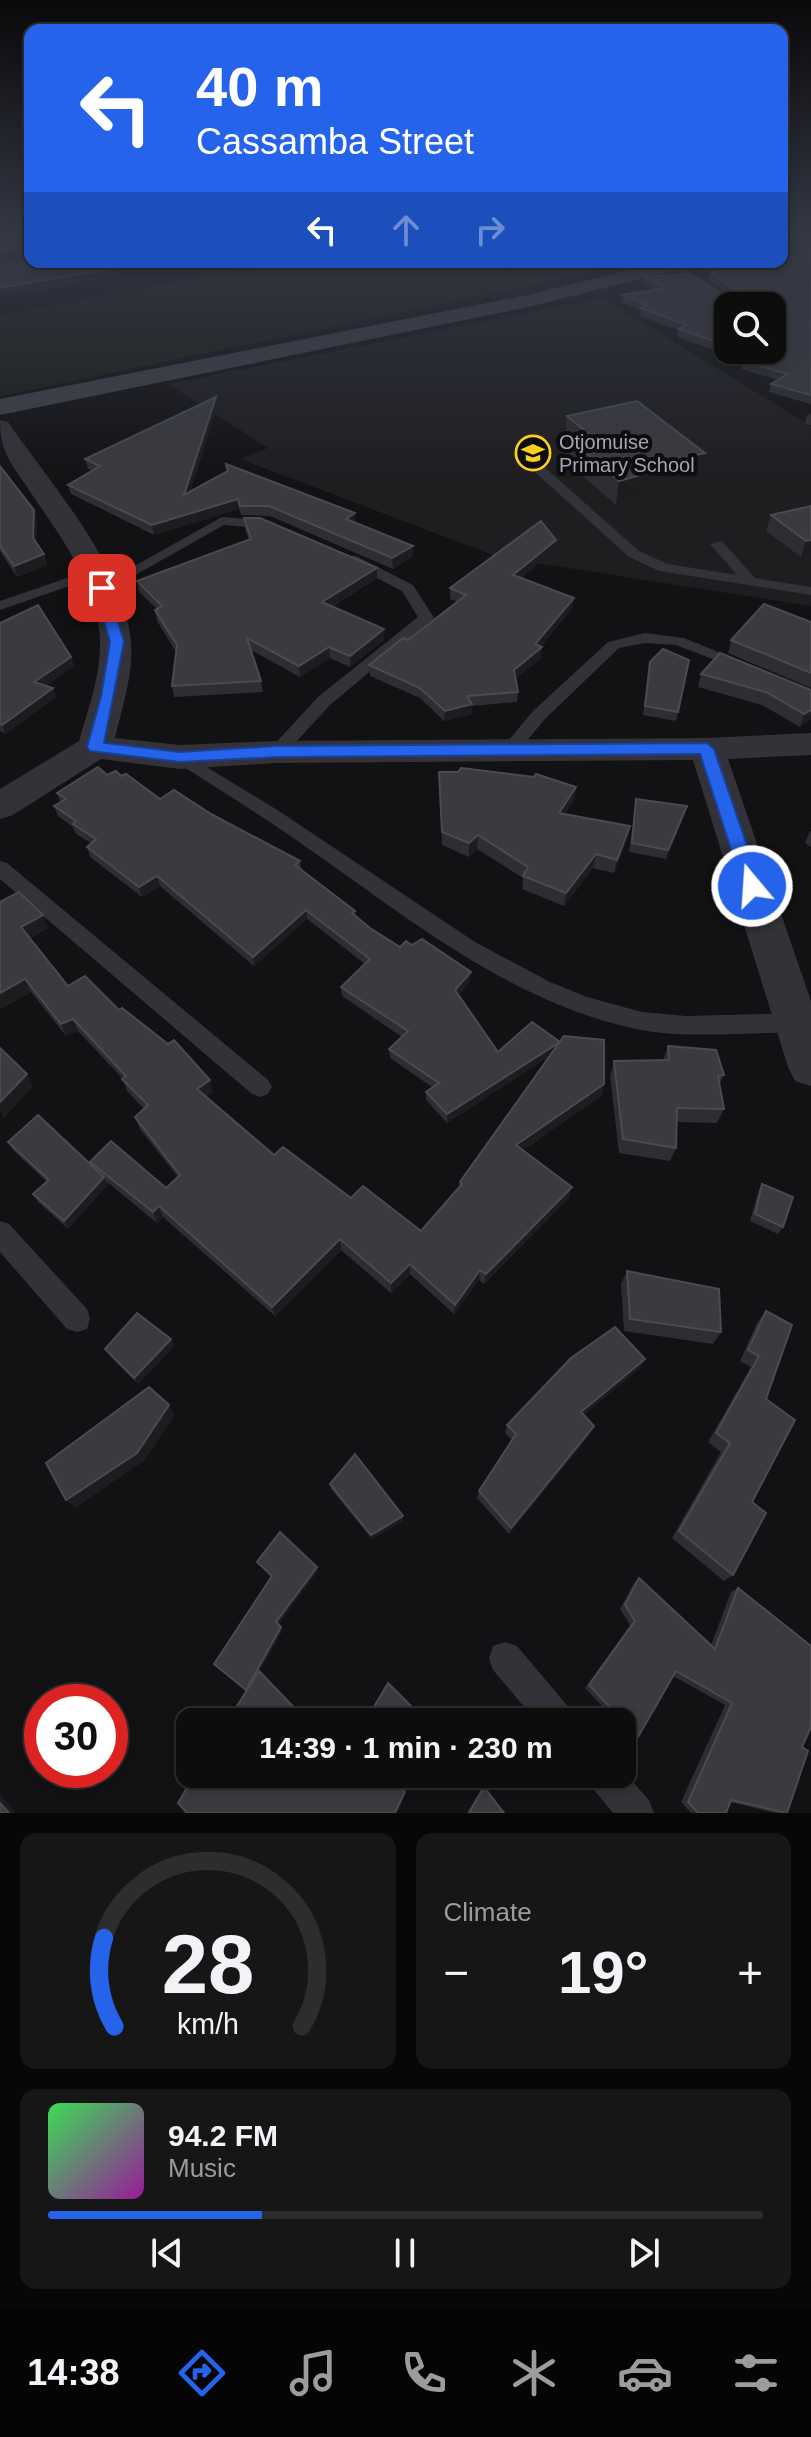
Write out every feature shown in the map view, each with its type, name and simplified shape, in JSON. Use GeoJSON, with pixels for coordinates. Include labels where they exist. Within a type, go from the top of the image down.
{"type":"FeatureCollection","features":[{"type":"Feature","properties":{"kind":"street"},"geometry":{"type":"LineString","coordinates":[[0,407],[450,317]]}},
{"type":"Feature","properties":{"kind":"street"},"geometry":{"type":"LineString","coordinates":[[0,427],[97,580],[117,642],[108,697],[95,747]]}},
{"type":"Feature","properties":{"kind":"street"},"geometry":{"type":"LineString","coordinates":[[0,806],[95,747],[180,757],[277,752],[707,749],[811,744]]}},
{"type":"Feature","properties":{"kind":"street"},"geometry":{"type":"LineString","coordinates":[[707,749],[804,1020],[811,1067]]}},
{"type":"Feature","properties":{"kind":"lane"},"geometry":{"type":"LineString","coordinates":[[529,460],[634,554],[664,568],[811,591]]}},
{"type":"Feature","properties":{"kind":"lane"},"geometry":{"type":"LineString","coordinates":[[0,606],[97,580],[222,521],[264,522],[292,534]]}},
{"type":"Feature","properties":{"kind":"lane"},"geometry":{"type":"LineString","coordinates":[[717,544],[750,581]]}},
{"type":"Feature","properties":{"kind":"lane"},"geometry":{"type":"LineString","coordinates":[[277,752],[324,701],[426,618],[408,588],[381,571],[333,551]]}},
{"type":"Feature","properties":{"kind":"lane"},"geometry":{"type":"LineString","coordinates":[[509,751],[539,715],[614,645],[645,638],[679,641],[757,672]]}},
{"type":"Feature","properties":{"kind":"lane"},"geometry":{"type":"LineString","coordinates":[[180,757],[238,792],[400,905],[493,962],[559,993],[624,1017],[706,1024],[804,1020]]}},
{"type":"Feature","properties":{"kind":"lane"},"geometry":{"type":"LineString","coordinates":[[0,868],[260,1087]]}},
{"type":"Feature","properties":{"kind":"lane"},"geometry":{"type":"LineString","coordinates":[[0,1233],[77,1319]]}},
{"type":"Feature","properties":{"kind":"lane"},"geometry":{"type":"LineString","coordinates":[[505,1658],[547,1708]]}},
{"type":"Feature","properties":{"kind":"lane"},"geometry":{"type":"LineString","coordinates":[[615,1788],[636,1813]]}},
{"type":"Feature","properties":{"kind":"shaded area"},"geometry":{"type":"Polygon","coordinates":[[[0,317],[382,317],[0,396],[0,317]]]}},
{"type":"Feature","properties":{"kind":"shaded area","name":"Otjomuise Primary School"},"geometry":{"type":"Polygon","coordinates":[[[508,317],[632,317],[811,426],[811,606],[498,557],[240,459],[268,448],[168,384],[508,317]]]}},
{"type":"Feature","properties":{"kind":"building"},"geometry":{"type":"Polygon","coordinates":[[[664,317],[714,317],[714,341],[679,329],[687,325],[664,317]]]}},
{"type":"Feature","properties":{"kind":"building"},"geometry":{"type":"Polygon","coordinates":[[[786,317],[811,317],[811,395],[771,384],[788,374],[753,364],[786,364],[786,317]]]}},
{"type":"Feature","properties":{"kind":"building"},"geometry":{"type":"Polygon","coordinates":[[[216,397],[184,495],[228,471],[226,464],[355,513],[346,519],[413,546],[392,558],[269,506],[240,506],[238,499],[152,525],[68,485],[100,466],[85,459],[216,397]]]}},
{"type":"Feature","properties":{"kind":"building"},"geometry":{"type":"Polygon","coordinates":[[[637,401],[705,453],[665,462],[671,467],[619,481],[568,438],[590,435],[567,416],[637,401]]]}},
{"type":"Feature","properties":{"kind":"building"},"geometry":{"type":"Polygon","coordinates":[[[0,466],[34,510],[33,538],[44,554],[14,566],[0,546],[0,466]]]}},
{"type":"Feature","properties":{"kind":"building"},"geometry":{"type":"Polygon","coordinates":[[[811,506],[811,540],[806,541],[771,515],[811,506]]]}},
{"type":"Feature","properties":{"kind":"building"},"geometry":{"type":"Polygon","coordinates":[[[244,518],[260,518],[377,568],[322,602],[384,629],[350,656],[329,647],[299,666],[247,638],[261,681],[172,686],[177,645],[155,610],[162,606],[137,581],[251,539],[244,518]]]}},
{"type":"Feature","properties":{"kind":"building"},"geometry":{"type":"Polygon","coordinates":[[[541,521],[556,540],[513,575],[574,598],[535,644],[542,647],[514,670],[518,692],[467,696],[472,704],[445,711],[420,688],[369,665],[403,638],[408,640],[466,595],[450,588],[541,521]]]}},
{"type":"Feature","properties":{"kind":"building"},"geometry":{"type":"Polygon","coordinates":[[[764,604],[811,622],[811,673],[731,640],[764,604]]]}},
{"type":"Feature","properties":{"kind":"building"},"geometry":{"type":"Polygon","coordinates":[[[38,605],[71,657],[34,682],[53,688],[2,725],[0,623],[38,605]]]}},
{"type":"Feature","properties":{"kind":"building"},"geometry":{"type":"Polygon","coordinates":[[[663,649],[689,660],[678,712],[645,706],[650,662],[663,649]]]}},
{"type":"Feature","properties":{"kind":"building"},"geometry":{"type":"Polygon","coordinates":[[[720,653],[811,690],[811,710],[804,714],[766,692],[701,674],[720,653]]]}},
{"type":"Feature","properties":{"kind":"building"},"geometry":{"type":"Polygon","coordinates":[[[98,767],[107,775],[116,771],[121,776],[126,774],[160,799],[174,790],[211,814],[300,861],[295,865],[355,911],[352,913],[370,928],[400,947],[406,941],[412,945],[422,939],[471,972],[455,990],[498,1052],[532,1022],[560,1042],[447,1114],[426,1092],[439,1083],[389,1049],[408,1031],[341,987],[370,959],[306,910],[253,957],[157,876],[139,887],[87,847],[96,839],[73,824],[76,821],[54,806],[66,799],[57,793],[98,767]]]}},
{"type":"Feature","properties":{"kind":"building"},"geometry":{"type":"Polygon","coordinates":[[[461,768],[534,777],[536,774],[576,787],[559,813],[630,826],[617,860],[596,854],[566,893],[523,876],[528,867],[478,835],[469,843],[442,832],[439,772],[458,772],[461,768]]]}},
{"type":"Feature","properties":{"kind":"building"},"geometry":{"type":"Polygon","coordinates":[[[636,799],[687,806],[668,850],[632,843],[636,799]]]}},
{"type":"Feature","properties":{"kind":"building"},"geometry":{"type":"Polygon","coordinates":[[[19,892],[43,915],[21,927],[68,986],[85,976],[119,1010],[122,1008],[168,1044],[174,1040],[210,1080],[197,1089],[274,1155],[283,1147],[351,1198],[363,1186],[421,1231],[462,1184],[460,1182],[564,1036],[604,1040],[604,1084],[516,1145],[572,1187],[486,1274],[480,1270],[455,1305],[410,1264],[391,1283],[340,1239],[272,1307],[159,1206],[153,1212],[90,1162],[111,1141],[166,1188],[180,1175],[135,1117],[148,1105],[122,1079],[126,1076],[73,1019],[61,1024],[25,979],[0,993],[0,902],[19,892]]]}},
{"type":"Feature","properties":{"kind":"building"},"geometry":{"type":"Polygon","coordinates":[[[668,1046],[716,1050],[724,1075],[718,1076],[724,1109],[677,1108],[676,1148],[623,1139],[614,1061],[669,1060],[668,1046]]]}},
{"type":"Feature","properties":{"kind":"building"},"geometry":{"type":"Polygon","coordinates":[[[0,1048],[27,1074],[0,1102],[0,1048]]]}},
{"type":"Feature","properties":{"kind":"building"},"geometry":{"type":"Polygon","coordinates":[[[38,1115],[104,1177],[64,1221],[33,1194],[49,1180],[8,1142],[38,1115]]]}},
{"type":"Feature","properties":{"kind":"building"},"geometry":{"type":"Polygon","coordinates":[[[762,1184],[793,1197],[783,1227],[755,1214],[762,1184]]]}},
{"type":"Feature","properties":{"kind":"building"},"geometry":{"type":"Polygon","coordinates":[[[627,1271],[719,1289],[721,1332],[630,1319],[627,1271]]]}},
{"type":"Feature","properties":{"kind":"building"},"geometry":{"type":"Polygon","coordinates":[[[766,1311],[792,1325],[766,1399],[795,1420],[752,1502],[766,1513],[733,1575],[679,1531],[730,1443],[716,1433],[759,1356],[748,1350],[766,1311]]]}},
{"type":"Feature","properties":{"kind":"building"},"geometry":{"type":"Polygon","coordinates":[[[137,1313],[171,1339],[134,1378],[105,1349],[137,1313]]]}},
{"type":"Feature","properties":{"kind":"building"},"geometry":{"type":"Polygon","coordinates":[[[615,1327],[645,1359],[581,1412],[594,1426],[511,1528],[479,1491],[516,1434],[507,1425],[571,1358],[615,1327]]]}},
{"type":"Feature","properties":{"kind":"building"},"geometry":{"type":"Polygon","coordinates":[[[149,1387],[169,1405],[137,1453],[66,1500],[46,1463],[149,1387]]]}},
{"type":"Feature","properties":{"kind":"building"},"geometry":{"type":"Polygon","coordinates":[[[355,1454],[403,1516],[371,1535],[330,1484],[355,1454]]]}},
{"type":"Feature","properties":{"kind":"building"},"geometry":{"type":"Polygon","coordinates":[[[280,1532],[317,1567],[276,1622],[281,1627],[246,1690],[214,1664],[272,1576],[257,1562],[280,1532]]]}},
{"type":"Feature","properties":{"kind":"building"},"geometry":{"type":"Polygon","coordinates":[[[639,1578],[715,1649],[738,1588],[811,1646],[811,1727],[802,1747],[808,1751],[787,1813],[731,1800],[726,1813],[698,1813],[688,1802],[732,1703],[676,1671],[638,1737],[636,1708],[611,1708],[589,1685],[635,1621],[625,1605],[639,1578]]]}},
{"type":"Feature","properties":{"kind":"building"},"geometry":{"type":"Polygon","coordinates":[[[259,1671],[295,1708],[236,1708],[259,1671]]]}},
{"type":"Feature","properties":{"kind":"building"},"geometry":{"type":"Polygon","coordinates":[[[388,1683],[413,1708],[373,1708],[388,1683]]]}},
{"type":"Feature","properties":{"kind":"building"},"geometry":{"type":"Polygon","coordinates":[[[187,1788],[401,1788],[405,1792],[395,1813],[187,1813],[178,1803],[187,1788]]]}},
{"type":"Feature","properties":{"kind":"building"},"geometry":{"type":"Polygon","coordinates":[[[485,1788],[504,1813],[469,1813],[485,1788]]]}},
{"type":"Feature","properties":{"kind":"building"},"geometry":{"type":"Polygon","coordinates":[[[0,1803],[9,1813],[0,1813],[0,1803]]]}},
{"type":"Feature","properties":{"kind":"place","name":"Otjomuise Primary School"},"geometry":{"type":"Point","coordinates":[533,453]}},
{"type":"Feature","properties":{"kind":"route"},"geometry":{"type":"LineString","coordinates":[[102,588],[117,642],[108,697],[95,747],[180,757],[277,752],[707,749],[752,886]]}}]}
